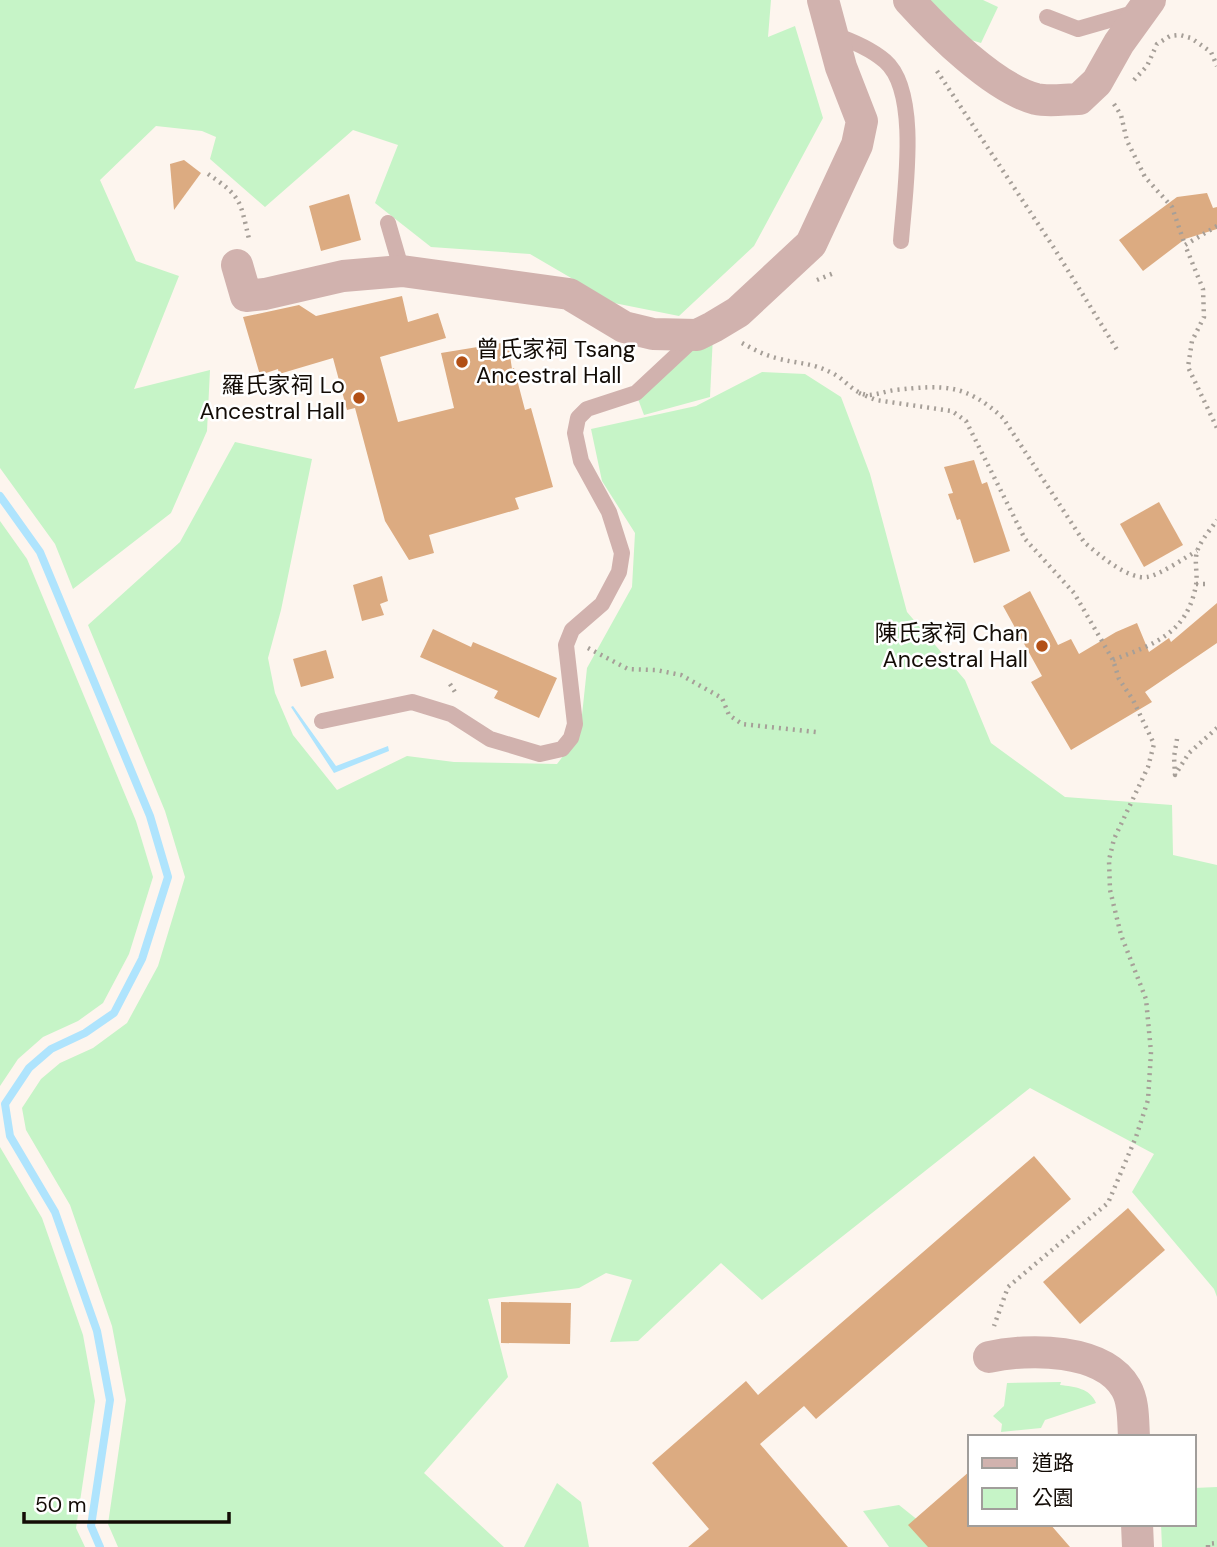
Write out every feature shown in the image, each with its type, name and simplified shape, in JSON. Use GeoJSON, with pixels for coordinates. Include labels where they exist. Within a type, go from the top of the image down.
{"type":"FeatureCollection","features":[{"type":"Feature","properties":{"kind":"street"},"geometry":{"type":"LineString","coordinates":[[237,265],[246,296],[343,276],[402,271],[569,294],[624,327],[653,334],[705,331],[738,312],[811,244],[857,145],[862,121],[830,33],[822,0]]}},
{"type":"Feature","properties":{"kind":"street"},"geometry":{"type":"LineString","coordinates":[[909,0],[953,44],[1006,86],[1037,99],[1097,101],[1097,82],[1119,43],[1145,6]]}},
{"type":"Feature","properties":{"kind":"street"},"geometry":{"type":"LineString","coordinates":[[989,1357],[1014,1351],[1045,1352],[1092,1362],[1112,1370],[1127,1389],[1133,1412],[1134,1435]]}},
{"type":"Feature","properties":{"kind":"street"},"geometry":{"type":"LineString","coordinates":[[1137,1526],[1138,1547]]}},
{"type":"Feature","properties":{"kind":"lane"},"geometry":{"type":"LineString","coordinates":[[1047,17],[1078,29],[1145,6]]}},
{"type":"Feature","properties":{"kind":"lane"},"geometry":{"type":"LineString","coordinates":[[830,33],[848,39],[887,62],[900,84],[908,119],[901,240]]}},
{"type":"Feature","properties":{"kind":"lane"},"geometry":{"type":"LineString","coordinates":[[388,223],[402,271]]}},
{"type":"Feature","properties":{"kind":"lane"},"geometry":{"type":"LineString","coordinates":[[323,721],[412,702],[451,715],[490,739],[540,754],[562,749],[571,737],[575,724],[566,645],[572,630],[602,604],[619,572],[622,552],[609,512],[581,461],[575,433],[578,418],[587,409],[636,393],[705,331]]}},
{"type":"Feature","properties":{"kind":"path"},"geometry":{"type":"LineString","coordinates":[[1097,101],[1129,85],[1147,66],[1157,44],[1170,36],[1191,38],[1211,52],[1217,66]]}},
{"type":"Feature","properties":{"kind":"path"},"geometry":{"type":"LineString","coordinates":[[933,64],[1055,248],[1119,353]]}},
{"type":"Feature","properties":{"kind":"path"},"geometry":{"type":"LineString","coordinates":[[1097,101],[1116,105],[1127,141],[1145,177],[1172,207],[1203,289],[1204,317],[1192,341],[1188,367],[1217,428]]}},
{"type":"Feature","properties":{"kind":"path"},"geometry":{"type":"LineString","coordinates":[[208,174],[228,187],[240,201],[249,242],[237,265]]}},
{"type":"Feature","properties":{"kind":"path"},"geometry":{"type":"LineString","coordinates":[[1185,245],[1217,226]]}},
{"type":"Feature","properties":{"kind":"path"},"geometry":{"type":"LineString","coordinates":[[705,331],[777,359],[815,365],[835,374],[859,393],[876,400],[952,411],[966,421],[1025,539],[1074,593],[1113,660],[1119,679],[1133,700],[1154,744],[1148,767],[1114,839],[1109,860],[1110,890],[1121,935],[1146,999],[1151,1052],[1148,1101],[1108,1203],[1008,1287],[995,1321],[989,1357]]}},
{"type":"Feature","properties":{"kind":"path"},"geometry":{"type":"LineString","coordinates":[[859,393],[870,395],[929,386],[954,388],[967,392],[990,406],[1003,418],[1084,542],[1132,575],[1149,577],[1197,551],[1217,520]]}},
{"type":"Feature","properties":{"kind":"path"},"geometry":{"type":"LineString","coordinates":[[1113,660],[1167,636],[1183,620],[1196,584],[1197,551]]}},
{"type":"Feature","properties":{"kind":"path"},"geometry":{"type":"LineString","coordinates":[[1196,584],[1208,584]]}},
{"type":"Feature","properties":{"kind":"path"},"geometry":{"type":"LineString","coordinates":[[569,638],[628,669],[656,670],[681,675],[722,698],[729,715],[742,724],[816,732]]}},
{"type":"Feature","properties":{"kind":"path"},"geometry":{"type":"LineString","coordinates":[[1177,739],[1175,775],[1189,753],[1217,728]]}},
{"type":"Feature","properties":{"kind":"path"},"geometry":{"type":"LineString","coordinates":[[1208,1547],[1208,1544],[1217,1544]]}},
{"type":"Feature","properties":{"kind":"green space"},"geometry":{"type":"Polygon","coordinates":[[[0,0],[771,0],[768,37],[795,26],[823,118],[754,246],[679,316],[614,303],[530,254],[431,247],[375,203],[398,145],[353,130],[265,207],[210,159],[216,137],[202,131],[156,126],[100,180],[136,261],[179,276],[134,389],[210,370],[207,431],[171,513],[73,589],[55,544],[0,468],[0,0]]]}},
{"type":"Feature","properties":{"kind":"green space"},"geometry":{"type":"Polygon","coordinates":[[[929,0],[983,0],[998,7],[981,43],[958,36],[929,0]]]}},
{"type":"Feature","properties":{"kind":"green space"},"geometry":{"type":"Polygon","coordinates":[[[713,335],[710,397],[644,415],[638,399],[695,345],[713,335]]]}},
{"type":"Feature","properties":{"kind":"green space"},"geometry":{"type":"Polygon","coordinates":[[[762,372],[805,374],[841,397],[870,474],[907,612],[965,680],[991,743],[1065,797],[1172,805],[1173,855],[1217,865],[1217,1297],[1214,1289],[1132,1192],[1154,1154],[1030,1088],[762,1300],[721,1263],[638,1341],[610,1342],[632,1280],[606,1273],[579,1288],[488,1299],[508,1377],[424,1473],[504,1547],[118,1547],[108,1524],[126,1400],[112,1326],[70,1205],[26,1130],[22,1108],[41,1079],[60,1063],[93,1048],[127,1023],[158,966],[185,877],[165,811],[88,625],[180,542],[235,442],[312,459],[281,610],[268,658],[275,693],[293,735],[337,790],[407,756],[454,762],[557,764],[580,734],[587,668],[632,587],[635,533],[602,481],[591,429],[696,406],[762,372]]]}},
{"type":"Feature","properties":{"kind":"green space"},"geometry":{"type":"Polygon","coordinates":[[[0,521],[27,559],[136,821],[153,877],[129,954],[103,1003],[78,1021],[43,1037],[18,1059],[0,1086],[0,521]]]}},
{"type":"Feature","properties":{"kind":"green space"},"geometry":{"type":"Polygon","coordinates":[[[0,1147],[42,1218],[83,1335],[95,1401],[76,1528],[85,1547],[0,1547],[0,1147]]]}},
{"type":"Feature","properties":{"kind":"green space"},"geometry":{"type":"Polygon","coordinates":[[[1061,1382],[1060,1385],[1086,1391],[1096,1403],[1045,1420],[1041,1428],[1001,1432],[1002,1424],[993,1416],[1004,1406],[1007,1383],[1061,1382]]]}},
{"type":"Feature","properties":{"kind":"green space"},"geometry":{"type":"Polygon","coordinates":[[[557,1483],[581,1502],[589,1547],[524,1547],[557,1483]]]}},
{"type":"Feature","properties":{"kind":"green space"},"geometry":{"type":"Polygon","coordinates":[[[1217,1487],[1217,1547],[1162,1547],[1161,1526],[1196,1526],[1196,1488],[1217,1487]]]}},
{"type":"Feature","properties":{"kind":"green space"},"geometry":{"type":"Polygon","coordinates":[[[899,1505],[939,1537],[947,1547],[889,1547],[863,1511],[899,1505]]]}},
{"type":"Feature","properties":{"kind":"water"},"geometry":{"type":"Polygon","coordinates":[[[293,706],[336,766],[388,746],[389,751],[334,773],[291,707],[293,706]]]}},
{"type":"Feature","properties":{"kind":"building"},"geometry":{"type":"Polygon","coordinates":[[[184,160],[201,173],[174,210],[170,164],[184,160]]]}},
{"type":"Feature","properties":{"kind":"building"},"geometry":{"type":"Polygon","coordinates":[[[1207,193],[1213,208],[1217,207],[1217,229],[1185,239],[1143,271],[1119,240],[1177,197],[1207,193]]]}},
{"type":"Feature","properties":{"kind":"building"},"geometry":{"type":"Polygon","coordinates":[[[349,194],[361,240],[321,251],[309,206],[349,194]]]}},
{"type":"Feature","properties":{"kind":"building"},"geometry":{"type":"Polygon","coordinates":[[[402,296],[408,322],[438,313],[446,338],[380,357],[398,422],[454,408],[441,353],[508,342],[512,369],[514,368],[525,410],[531,408],[553,487],[515,498],[519,509],[429,535],[434,553],[409,560],[385,521],[355,408],[347,410],[333,358],[279,374],[278,369],[260,375],[243,317],[299,305],[316,316],[402,296]]]}},
{"type":"Feature","properties":{"kind":"building"},"geometry":{"type":"Polygon","coordinates":[[[974,460],[982,484],[987,482],[1010,551],[974,563],[960,519],[957,520],[948,494],[953,493],[944,467],[974,460]]]}},
{"type":"Feature","properties":{"kind":"building"},"geometry":{"type":"Polygon","coordinates":[[[1159,502],[1183,545],[1144,567],[1120,524],[1159,502]]]}},
{"type":"Feature","properties":{"kind":"building"},"geometry":{"type":"Polygon","coordinates":[[[382,576],[388,601],[380,604],[384,615],[362,621],[353,585],[382,576]]]}},
{"type":"Feature","properties":{"kind":"building"},"geometry":{"type":"Polygon","coordinates":[[[1030,591],[1058,645],[1071,639],[1079,654],[1137,623],[1149,652],[1169,638],[1171,642],[1217,603],[1217,643],[1145,692],[1152,702],[1071,750],[1031,682],[1042,676],[1003,606],[1030,591]]]}},
{"type":"Feature","properties":{"kind":"building"},"geometry":{"type":"Polygon","coordinates":[[[433,629],[471,647],[473,642],[557,678],[539,718],[494,698],[498,691],[420,657],[433,629]]]}},
{"type":"Feature","properties":{"kind":"building"},"geometry":{"type":"Polygon","coordinates":[[[326,650],[334,678],[301,687],[293,659],[326,650]]]}},
{"type":"Feature","properties":{"kind":"building"},"geometry":{"type":"Polygon","coordinates":[[[1034,1156],[1071,1199],[816,1419],[804,1406],[760,1444],[848,1547],[688,1547],[709,1529],[652,1463],[746,1381],[758,1395],[1034,1156]]]}},
{"type":"Feature","properties":{"kind":"building"},"geometry":{"type":"Polygon","coordinates":[[[1128,1208],[1165,1250],[1080,1324],[1043,1282],[1128,1208]]]}},
{"type":"Feature","properties":{"kind":"building"},"geometry":{"type":"Polygon","coordinates":[[[501,1302],[571,1303],[570,1344],[501,1343],[501,1302]]]}},
{"type":"Feature","properties":{"kind":"building"},"geometry":{"type":"Polygon","coordinates":[[[968,1473],[968,1526],[1052,1526],[1070,1547],[928,1547],[908,1525],[968,1473]]]}},
{"type":"Feature","properties":{"kind":"waterway"},"geometry":{"type":"LineString","coordinates":[[0,496],[40,552],[150,816],[168,877],[142,959],[114,1013],[85,1033],[51,1049],[29,1068],[5,1104],[10,1136],[55,1212],[97,1331],[110,1400],[91,1526],[100,1547]]}},
{"type":"Feature","properties":{"kind":"place","name":"曾氏家祠 Tsang Ancestral Hall"},"geometry":{"type":"Point","coordinates":[462,362]}},
{"type":"Feature","properties":{"kind":"place","name":"羅氏家祠 Lo Ancestral Hall"},"geometry":{"type":"Point","coordinates":[359,398]}},
{"type":"Feature","properties":{"kind":"place","name":"陳氏家祠 Chan Ancestral Hall"},"geometry":{"type":"Point","coordinates":[1042,646]}}]}
